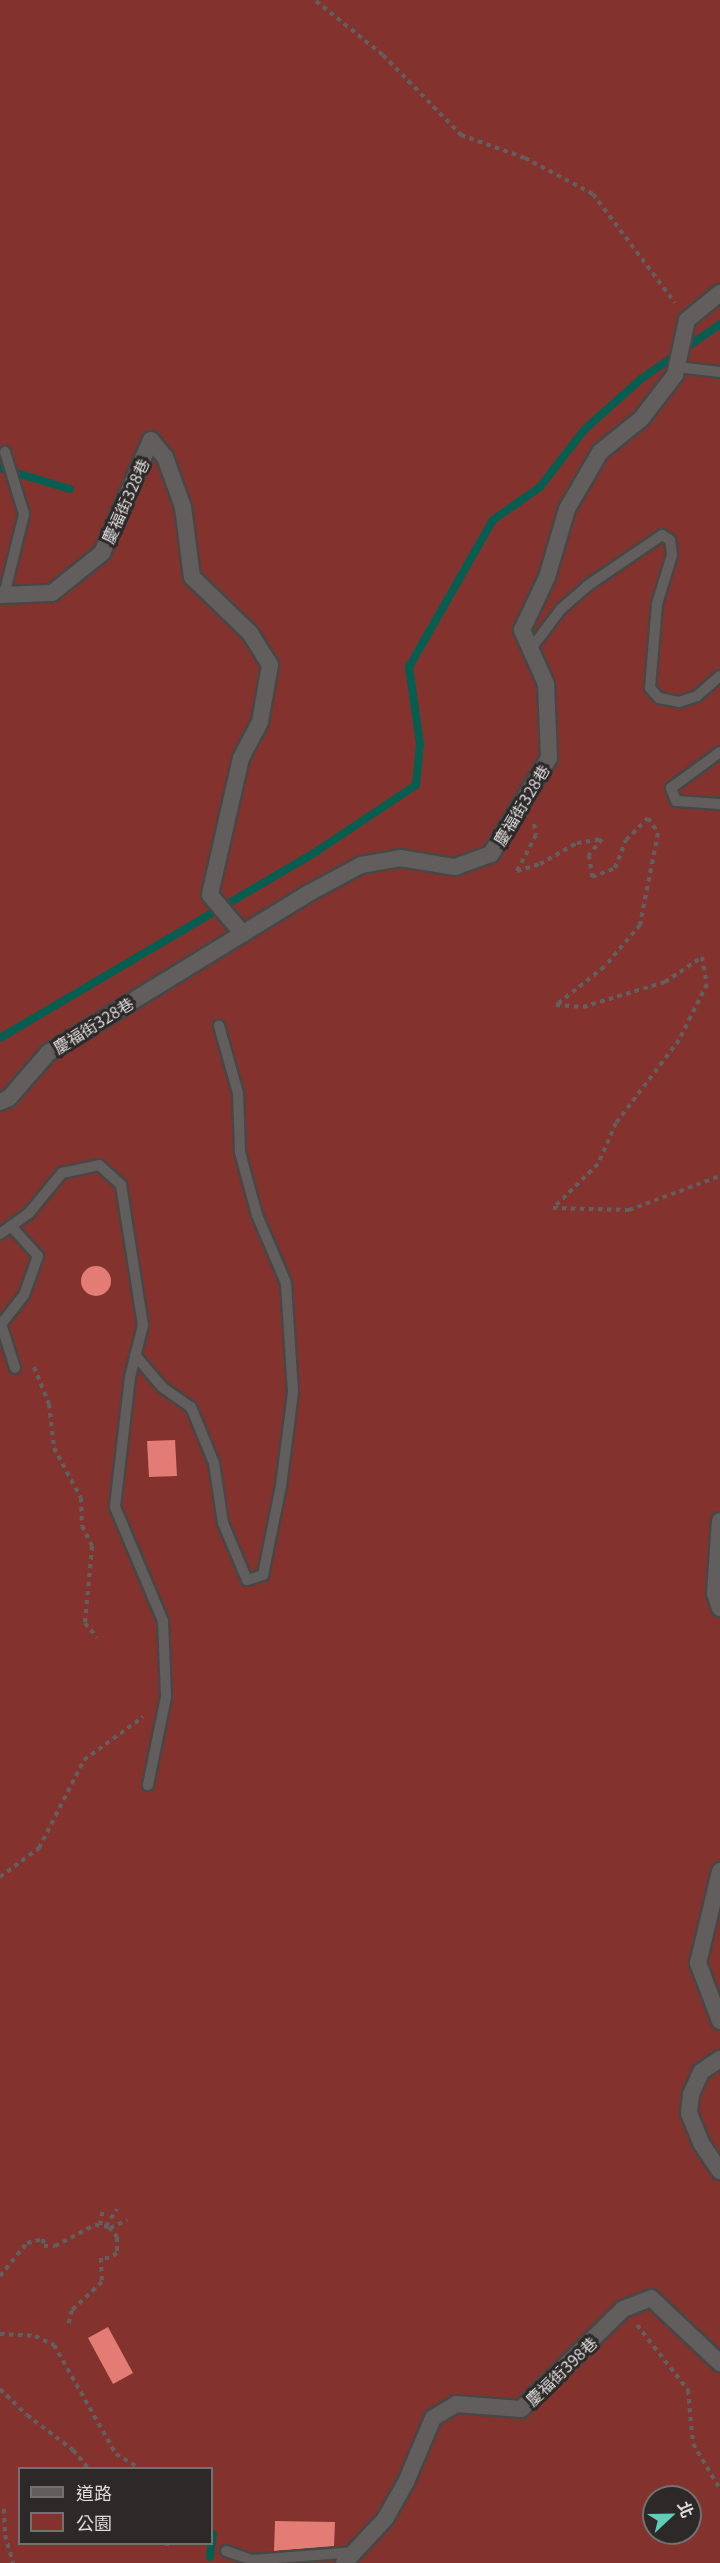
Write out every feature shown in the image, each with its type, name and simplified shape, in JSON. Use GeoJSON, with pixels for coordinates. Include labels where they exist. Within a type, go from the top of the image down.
{"type":"FeatureCollection","features":[{"type":"Feature","properties":{"kind":"street"},"geometry":{"type":"LineString","coordinates":[[687,320],[720,293]]}},
{"type":"Feature","properties":{"kind":"street","name":"慶福街328巷"},"geometry":{"type":"LineString","coordinates":[[0,1102],[9,1098],[48,1053],[361,865],[400,858],[454,867],[491,854],[549,758],[546,684],[522,630],[547,578],[567,509],[600,452],[641,419],[677,367],[687,320]]}},
{"type":"Feature","properties":{"kind":"street","name":"慶福街328巷"},"geometry":{"type":"LineString","coordinates":[[2,595],[52,593],[102,553],[151,440],[165,457],[183,507],[192,577],[250,633],[270,665],[260,722],[241,758],[210,895],[243,934]]}},
{"type":"Feature","properties":{"kind":"street"},"geometry":{"type":"LineString","coordinates":[[720,1521],[715,1593],[720,1608]]}},
{"type":"Feature","properties":{"kind":"street"},"geometry":{"type":"LineString","coordinates":[[720,1870],[698,1963],[720,2021]]}},
{"type":"Feature","properties":{"kind":"street"},"geometry":{"type":"LineString","coordinates":[[720,2059],[701,2072],[691,2094],[688,2113],[701,2143],[720,2171]]}},
{"type":"Feature","properties":{"kind":"street","name":"慶福街398巷"},"geometry":{"type":"LineString","coordinates":[[350,2558],[385,2519],[406,2482],[433,2418],[456,2404],[521,2409],[623,2309],[651,2298],[720,2363]]}},
{"type":"Feature","properties":{"kind":"lane"},"geometry":{"type":"LineString","coordinates":[[677,367],[720,372]]}},
{"type":"Feature","properties":{"kind":"lane"},"geometry":{"type":"LineString","coordinates":[[2,595],[24,514],[5,452]]}},
{"type":"Feature","properties":{"kind":"lane"},"geometry":{"type":"LineString","coordinates":[[530,650],[561,609],[587,586],[662,535],[670,540],[672,555],[657,604],[650,688],[659,698],[679,702],[697,696],[720,676]]}},
{"type":"Feature","properties":{"kind":"lane"},"geometry":{"type":"LineString","coordinates":[[720,752],[671,788],[676,801],[720,804]]}},
{"type":"Feature","properties":{"kind":"lane"},"geometry":{"type":"LineString","coordinates":[[135,1356],[162,1387],[191,1407],[214,1463],[223,1523],[247,1580],[263,1575],[282,1486],[293,1392],[286,1283],[251,1194],[240,1152],[238,1093],[219,1026]]}},
{"type":"Feature","properties":{"kind":"lane"},"geometry":{"type":"LineString","coordinates":[[0,1234],[28,1213],[62,1173],[99,1165],[121,1185],[142,1325],[135,1356],[115,1507],[163,1620],[163,1709],[148,1785]]}},
{"type":"Feature","properties":{"kind":"lane"},"geometry":{"type":"LineString","coordinates":[[11,1226],[38,1256],[24,1295],[1,1324],[15,1368]]}},
{"type":"Feature","properties":{"kind":"lane"},"geometry":{"type":"LineString","coordinates":[[226,2551],[252,2560],[350,2558]]}},
{"type":"Feature","properties":{"kind":"path"},"geometry":{"type":"LineString","coordinates":[[316,1],[383,55],[461,135],[525,158],[592,194],[687,320]]}},
{"type":"Feature","properties":{"kind":"path"},"geometry":{"type":"LineString","coordinates":[[529,792],[536,835],[517,871],[540,864],[577,843],[602,839],[589,855],[592,877],[615,867],[626,840],[648,818],[658,833],[640,925],[604,967],[556,1005],[583,1008],[665,982],[702,957],[707,984],[679,1040],[616,1123],[598,1164],[553,1208],[629,1210],[720,1176]]}},
{"type":"Feature","properties":{"kind":"path"},"geometry":{"type":"LineString","coordinates":[[33,1364],[49,1404],[54,1448],[81,1498],[82,1526],[92,1546],[86,1623],[97,1638]]}},
{"type":"Feature","properties":{"kind":"path"},"geometry":{"type":"LineString","coordinates":[[0,1877],[39,1848],[84,1760],[133,1721],[163,1709]]}},
{"type":"Feature","properties":{"kind":"path"},"geometry":{"type":"LineString","coordinates":[[68,2326],[72,2310],[102,2282],[101,2258],[109,2258],[117,2253],[117,2237],[105,2227],[103,2208]]}},
{"type":"Feature","properties":{"kind":"path"},"geometry":{"type":"LineString","coordinates":[[105,2227],[117,2209]]}},
{"type":"Feature","properties":{"kind":"path"},"geometry":{"type":"LineString","coordinates":[[0,2276],[27,2243],[43,2239],[44,2246],[55,2246],[127,2220]]}},
{"type":"Feature","properties":{"kind":"path"},"geometry":{"type":"LineString","coordinates":[[623,2309],[688,2390],[693,2444],[720,2489]]}},
{"type":"Feature","properties":{"kind":"path"},"geometry":{"type":"LineString","coordinates":[[0,2334],[35,2336],[54,2345],[116,2454],[136,2467]]}},
{"type":"Feature","properties":{"kind":"path"},"geometry":{"type":"LineString","coordinates":[[0,2389],[27,2415],[73,2450],[86,2467]]}},
{"type":"Feature","properties":{"kind":"path"},"geometry":{"type":"LineString","coordinates":[[4,2509],[13,2563]]}},
{"type":"Feature","properties":{"kind":"green space"},"geometry":{"type":"Polygon","coordinates":[[[0,0],[720,0],[720,2563],[0,2563],[0,0]]]}},
{"type":"Feature","properties":{"kind":"building"},"geometry":{"type":"Polygon","coordinates":[[[96,1266],[107,1270],[111,1281],[107,1292],[96,1296],[85,1292],[81,1281],[85,1270],[96,1266]]]}},
{"type":"Feature","properties":{"kind":"building"},"geometry":{"type":"Polygon","coordinates":[[[175,1440],[177,1476],[149,1477],[147,1441],[175,1440]]]}},
{"type":"Feature","properties":{"kind":"building"},"geometry":{"type":"Polygon","coordinates":[[[108,2327],[133,2373],[113,2384],[88,2338],[108,2327]]]}},
{"type":"Feature","properties":{"kind":"building"},"geometry":{"type":"Polygon","coordinates":[[[275,2521],[335,2522],[334,2546],[274,2551],[275,2521]]]}},
{"type":"Feature","properties":{"kind":"waterway"},"geometry":{"type":"LineString","coordinates":[[0,1038],[317,851],[416,785],[420,744],[409,667],[493,520],[540,487],[584,430],[641,379],[720,324]]}},
{"type":"Feature","properties":{"kind":"waterway"},"geometry":{"type":"LineString","coordinates":[[0,468],[70,489]]}},
{"type":"Feature","properties":{"kind":"waterway"},"geometry":{"type":"LineString","coordinates":[[210,2557],[212,2545]]}}]}
